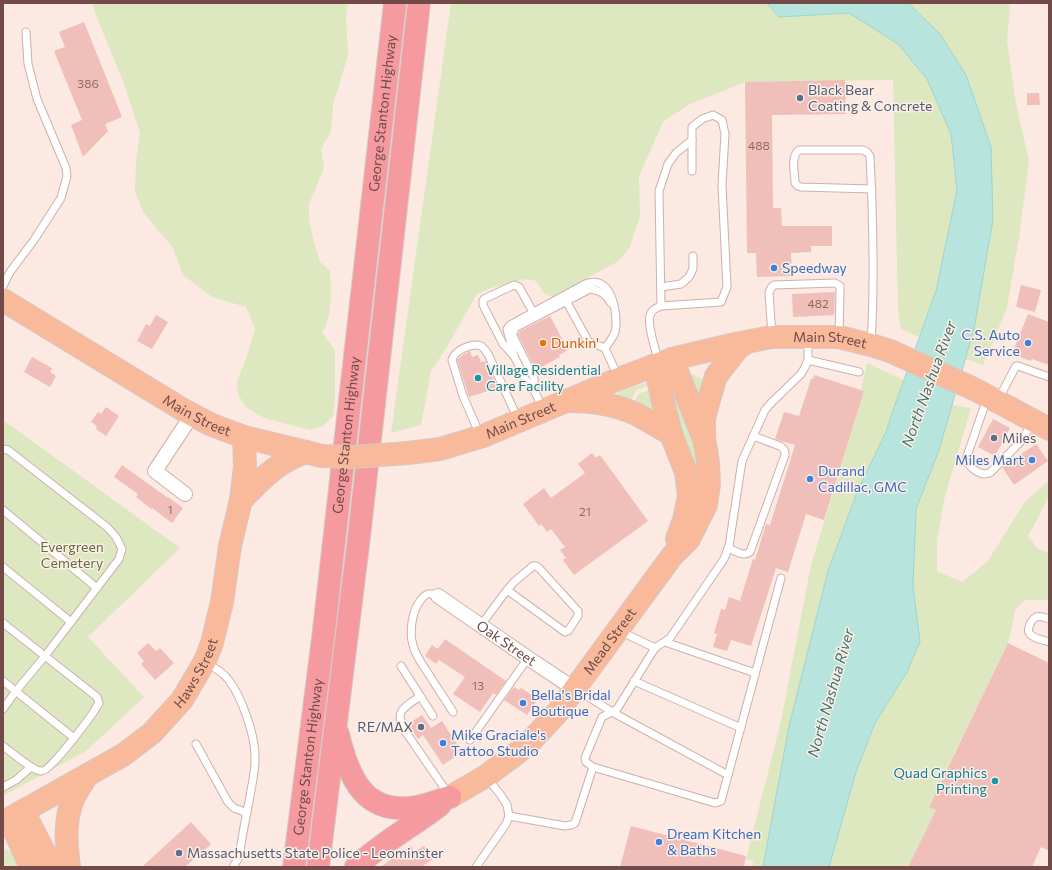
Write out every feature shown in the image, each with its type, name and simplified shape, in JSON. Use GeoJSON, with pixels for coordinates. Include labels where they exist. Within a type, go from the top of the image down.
{"type":"FeatureCollection","features":[{"type":"Feature","properties":{"kind":"highway","name":"George Stanton Highway"},"geometry":{"type":"LineString","coordinates":[[294,867],[324,630],[395,3]]}},
{"type":"Feature","properties":{"kind":"highway","name":"George Stanton Highway"},"geometry":{"type":"LineString","coordinates":[[318,867],[359,537],[419,3]]}},
{"type":"Feature","properties":{"kind":"highway"},"geometry":{"type":"LineString","coordinates":[[336,726],[344,754],[353,777],[360,789],[374,802],[390,808],[405,808],[421,806],[450,797]]}},
{"type":"Feature","properties":{"kind":"highway"},"geometry":{"type":"LineString","coordinates":[[356,867],[388,841],[450,797]]}},
{"type":"Feature","properties":{"kind":"main road","name":"Main Street"},"geometry":{"type":"LineString","coordinates":[[3,300],[212,425],[244,437],[314,454],[352,457],[440,449],[481,437],[662,362],[734,344],[772,338],[839,337],[881,348],[987,396],[1041,425]]}},
{"type":"Feature","properties":{"kind":"main road"},"geometry":{"type":"LineString","coordinates":[[704,439],[704,419],[716,376],[738,348],[747,342]]}},
{"type":"Feature","properties":{"kind":"main road","name":"Mead Street"},"geometry":{"type":"LineString","coordinates":[[662,362],[663,402],[671,434],[686,472],[689,496],[684,520],[677,536],[672,556]]}},
{"type":"Feature","properties":{"kind":"main road","name":"Mead Street"},"geometry":{"type":"LineString","coordinates":[[450,797],[486,776],[512,757],[529,743],[557,713],[672,556],[688,540],[706,505],[709,484],[708,463],[704,439],[662,362]]}},
{"type":"Feature","properties":{"kind":"main road"},"geometry":{"type":"LineString","coordinates":[[565,402],[585,401],[624,410],[638,415],[671,434]]}},
{"type":"Feature","properties":{"kind":"main road","name":"Haws Street"},"geometry":{"type":"LineString","coordinates":[[16,815],[123,755],[152,733],[182,700],[204,661],[212,643],[222,602],[230,546],[241,500],[245,466],[244,437]]}},
{"type":"Feature","properties":{"kind":"main road"},"geometry":{"type":"LineString","coordinates":[[241,500],[272,470],[296,455],[314,454]]}},
{"type":"Feature","properties":{"kind":"main road"},"geometry":{"type":"LineString","coordinates":[[69,867],[66,848],[66,832],[69,813],[74,796],[87,775]]}},
{"type":"Feature","properties":{"kind":"main road"},"geometry":{"type":"LineString","coordinates":[[16,815],[31,867]]}},
{"type":"Feature","properties":{"kind":"main road"},"geometry":{"type":"LineString","coordinates":[[16,815],[52,867]]}},
{"type":"Feature","properties":{"kind":"street"},"geometry":{"type":"LineString","coordinates":[[185,494],[155,471],[192,414]]}},
{"type":"Feature","properties":{"kind":"street","name":"Oak Street"},"geometry":{"type":"LineString","coordinates":[[438,596],[576,689]]}},
{"type":"Feature","properties":{"kind":"lane"},"geometry":{"type":"LineString","coordinates":[[3,286],[10,272],[34,240],[61,198],[67,176],[66,168],[37,99],[28,64],[26,32]]}},
{"type":"Feature","properties":{"kind":"lane"},"geometry":{"type":"LineString","coordinates":[[662,362],[654,344],[650,326],[649,316],[654,309],[661,306],[721,302],[726,287],[722,185],[725,134],[722,120],[712,115],[702,119],[692,127],[692,172]]}},
{"type":"Feature","properties":{"kind":"lane"},"geometry":{"type":"LineString","coordinates":[[661,306],[659,191],[668,164],[676,153],[692,140]]}},
{"type":"Feature","properties":{"kind":"lane"},"geometry":{"type":"LineString","coordinates":[[872,189],[798,186],[796,183],[795,153],[799,150],[865,151],[870,156],[872,189],[874,301],[881,348]]}},
{"type":"Feature","properties":{"kind":"lane"},"geometry":{"type":"LineString","coordinates":[[661,287],[681,284],[689,277],[693,269],[693,256]]}},
{"type":"Feature","properties":{"kind":"lane"},"geometry":{"type":"LineString","coordinates":[[772,338],[769,292],[771,287],[774,285],[835,283],[840,286],[839,337]]}},
{"type":"Feature","properties":{"kind":"lane"},"geometry":{"type":"LineString","coordinates":[[514,356],[502,344],[483,305],[483,301],[484,299],[514,285],[519,287],[533,312]]}},
{"type":"Feature","properties":{"kind":"lane"},"geometry":{"type":"LineString","coordinates":[[543,411],[534,390],[526,380],[514,356],[508,327],[533,312],[565,298],[590,289],[598,290],[607,297],[616,316],[616,331],[612,340],[605,348]]}},
{"type":"Feature","properties":{"kind":"lane"},"geometry":{"type":"LineString","coordinates":[[565,298],[589,342],[605,348],[618,379]]}},
{"type":"Feature","properties":{"kind":"lane"},"geometry":{"type":"LineString","coordinates":[[534,390],[534,378],[514,339],[514,330],[565,298]]}},
{"type":"Feature","properties":{"kind":"lane"},"geometry":{"type":"LineString","coordinates":[[781,578],[721,801],[715,803],[593,767],[586,762],[585,758],[602,717],[617,709],[655,648],[670,638],[724,559],[728,548],[741,465],[765,410],[801,374],[808,360],[808,337]]}},
{"type":"Feature","properties":{"kind":"lane"},"geometry":{"type":"LineString","coordinates":[[481,437],[463,396],[452,360],[456,352],[465,348],[475,345],[484,348],[519,421]]}},
{"type":"Feature","properties":{"kind":"lane"},"geometry":{"type":"LineString","coordinates":[[808,360],[859,372]]}},
{"type":"Feature","properties":{"kind":"lane"},"geometry":{"type":"LineString","coordinates":[[1041,425],[1027,433],[1018,446],[987,474],[982,474],[971,467],[966,459],[987,396],[1016,366],[1049,378]]}},
{"type":"Feature","properties":{"kind":"lane"},"geometry":{"type":"LineString","coordinates":[[728,548],[744,554],[750,552],[785,455],[785,452],[780,446],[753,436]]}},
{"type":"Feature","properties":{"kind":"lane"},"geometry":{"type":"LineString","coordinates":[[3,449],[8,450],[107,527],[116,537],[122,549],[119,559],[3,709]]}},
{"type":"Feature","properties":{"kind":"lane"},"geometry":{"type":"LineString","coordinates":[[3,510],[97,588]]}},
{"type":"Feature","properties":{"kind":"lane"},"geometry":{"type":"LineString","coordinates":[[481,625],[507,590],[533,566],[539,568],[578,612],[578,616],[568,631],[565,632],[507,590]]}},
{"type":"Feature","properties":{"kind":"lane"},"geometry":{"type":"LineString","coordinates":[[3,567],[71,622]]}},
{"type":"Feature","properties":{"kind":"lane"},"geometry":{"type":"LineString","coordinates":[[438,596],[428,593],[417,605],[412,621],[412,644],[420,660],[453,712]]}},
{"type":"Feature","properties":{"kind":"lane"},"geometry":{"type":"LineString","coordinates":[[1049,619],[1041,616],[1037,617],[1033,620],[1029,627],[1030,634],[1049,642]]}},
{"type":"Feature","properties":{"kind":"lane"},"geometry":{"type":"LineString","coordinates":[[3,623],[97,697],[99,703],[94,712],[55,762],[45,771],[40,772],[31,767],[3,746]]}},
{"type":"Feature","properties":{"kind":"lane"},"geometry":{"type":"LineString","coordinates":[[618,631],[655,648]]}},
{"type":"Feature","properties":{"kind":"lane"},"geometry":{"type":"LineString","coordinates":[[665,642],[755,674]]}},
{"type":"Feature","properties":{"kind":"lane"},"geometry":{"type":"LineString","coordinates":[[470,740],[528,658]]}},
{"type":"Feature","properties":{"kind":"lane"},"geometry":{"type":"LineString","coordinates":[[204,661],[220,671],[229,681],[240,700],[249,726],[256,758],[239,857],[233,867]]}},
{"type":"Feature","properties":{"kind":"lane"},"geometry":{"type":"LineString","coordinates":[[401,666],[433,716]]}},
{"type":"Feature","properties":{"kind":"lane"},"geometry":{"type":"LineString","coordinates":[[3,680],[74,738]]}},
{"type":"Feature","properties":{"kind":"lane"},"geometry":{"type":"LineString","coordinates":[[634,681],[741,728]]}},
{"type":"Feature","properties":{"kind":"lane"},"geometry":{"type":"LineString","coordinates":[[576,689],[612,712],[728,775]]}},
{"type":"Feature","properties":{"kind":"lane"},"geometry":{"type":"LineString","coordinates":[[420,696],[403,709],[399,717],[400,721],[403,728],[450,797]]}},
{"type":"Feature","properties":{"kind":"lane"},"geometry":{"type":"LineString","coordinates":[[196,744],[228,802],[234,808],[247,813]]}},
{"type":"Feature","properties":{"kind":"lane"},"geometry":{"type":"LineString","coordinates":[[3,787],[16,780],[31,767]]}},
{"type":"Feature","properties":{"kind":"lane"},"geometry":{"type":"LineString","coordinates":[[509,816],[565,826],[575,823],[593,767]]}},
{"type":"Feature","properties":{"kind":"lane"},"geometry":{"type":"LineString","coordinates":[[476,867],[506,824],[509,816],[507,805],[486,776]]}},
{"type":"Feature","properties":{"kind":"green space"},"geometry":{"type":"Polygon","coordinates":[[[92,3],[348,3],[346,16],[348,55],[333,104],[330,134],[321,149],[324,168],[309,204],[309,219],[320,262],[330,271],[330,310],[326,326],[322,333],[335,350],[335,400],[333,416],[323,426],[310,430],[264,418],[245,406],[238,394],[237,381],[246,359],[255,329],[246,307],[212,297],[183,275],[173,248],[143,212],[135,192],[136,160],[140,133],[124,84],[92,3]]]}},
{"type":"Feature","properties":{"kind":"green space"},"geometry":{"type":"Polygon","coordinates":[[[451,3],[767,3],[780,17],[849,13],[898,44],[927,79],[951,134],[957,190],[936,291],[919,337],[901,329],[898,310],[893,80],[745,82],[688,105],[663,122],[639,176],[640,216],[629,249],[617,262],[552,297],[544,293],[536,281],[525,279],[491,288],[477,294],[445,350],[431,371],[421,425],[391,433],[451,3]]]}},
{"type":"Feature","properties":{"kind":"green space"},"geometry":{"type":"Polygon","coordinates":[[[908,3],[1009,3],[1010,6],[1007,41],[1016,103],[1029,161],[1019,238],[1007,308],[983,365],[965,359],[974,329],[940,34],[908,3]]]}},
{"type":"Feature","properties":{"kind":"green space"},"geometry":{"type":"Polygon","coordinates":[[[867,363],[904,380],[886,432],[857,492],[828,571],[789,726],[763,867],[752,867],[753,861],[746,859],[781,721],[811,565],[864,391],[861,390],[867,363]]]}},
{"type":"Feature","properties":{"kind":"green space"},"geometry":{"type":"Polygon","coordinates":[[[691,374],[705,380],[699,402],[685,377],[691,374]]]}},
{"type":"Feature","properties":{"kind":"green space"},"geometry":{"type":"Polygon","coordinates":[[[648,382],[651,385],[636,390],[631,400],[619,397],[617,395],[619,392],[648,382]]]}},
{"type":"Feature","properties":{"kind":"green space"},"geometry":{"type":"Polygon","coordinates":[[[673,387],[692,431],[699,468],[693,468],[674,408],[673,387]]]}},
{"type":"Feature","properties":{"kind":"green space"},"geometry":{"type":"Polygon","coordinates":[[[652,389],[656,414],[635,402],[638,394],[652,389]]]}},
{"type":"Feature","properties":{"kind":"green space"},"geometry":{"type":"Polygon","coordinates":[[[952,405],[971,408],[944,500],[937,541],[937,571],[962,582],[987,562],[1025,502],[1049,480],[1049,497],[1028,536],[1037,548],[1049,553],[1049,600],[1026,600],[1016,608],[1008,643],[929,806],[936,810],[908,867],[829,867],[856,772],[875,723],[907,672],[920,642],[913,586],[916,509],[939,450],[952,405]]]}},
{"type":"Feature","properties":{"kind":"green space","name":"Evergreen Cemetery"},"geometry":{"type":"Polygon","coordinates":[[[3,420],[180,548],[88,637],[144,697],[86,751],[3,796],[3,420]]]}},
{"type":"Feature","properties":{"kind":"green space"},"geometry":{"type":"Polygon","coordinates":[[[3,848],[11,852],[19,867],[3,867],[3,848]]]}},
{"type":"Feature","properties":{"kind":"water","name":"North Nashua River"},"geometry":{"type":"Polygon","coordinates":[[[767,3],[908,3],[940,34],[966,75],[991,147],[993,220],[974,329],[939,450],[916,509],[913,586],[920,642],[907,672],[875,723],[856,772],[829,867],[763,867],[789,726],[828,571],[857,492],[886,432],[936,291],[957,190],[951,134],[927,79],[898,44],[849,13],[779,17],[767,3]]]}},
{"type":"Feature","properties":{"kind":"building"},"geometry":{"type":"Polygon","coordinates":[[[84,22],[122,117],[105,124],[108,131],[83,157],[71,125],[82,120],[54,51],[65,47],[59,32],[84,22]]]}},
{"type":"Feature","properties":{"kind":"building"},"geometry":{"type":"Polygon","coordinates":[[[845,80],[846,114],[772,115],[773,208],[781,208],[782,226],[832,226],[832,246],[811,246],[811,252],[791,253],[792,276],[757,277],[756,253],[747,253],[745,82],[845,80]]]}},
{"type":"Feature","properties":{"kind":"building"},"geometry":{"type":"Polygon","coordinates":[[[1027,93],[1039,93],[1040,105],[1027,105],[1027,93]]]}},
{"type":"Feature","properties":{"kind":"building"},"geometry":{"type":"Polygon","coordinates":[[[1021,285],[1041,290],[1035,312],[1016,307],[1021,285]]]}},
{"type":"Feature","properties":{"kind":"building","name":"Speedway"},"geometry":{"type":"Polygon","coordinates":[[[835,292],[834,315],[793,317],[792,294],[835,292]]]}},
{"type":"Feature","properties":{"kind":"building"},"geometry":{"type":"Polygon","coordinates":[[[1028,314],[1049,322],[1049,365],[1032,359],[1031,361],[1012,354],[1028,314]]]}},
{"type":"Feature","properties":{"kind":"building"},"geometry":{"type":"Polygon","coordinates":[[[156,315],[168,322],[152,349],[137,341],[146,324],[150,326],[156,315]]]}},
{"type":"Feature","properties":{"kind":"building","name":"Dunkin'"},"geometry":{"type":"Polygon","coordinates":[[[550,316],[568,350],[559,355],[560,357],[536,370],[518,335],[520,331],[550,316]]]}},
{"type":"Feature","properties":{"kind":"building","name":"Village Residential Care Facility"},"geometry":{"type":"Polygon","coordinates":[[[470,351],[472,357],[478,355],[481,362],[486,361],[497,388],[469,397],[457,360],[470,351]]]}},
{"type":"Feature","properties":{"kind":"building"},"geometry":{"type":"Polygon","coordinates":[[[32,357],[52,368],[50,372],[56,376],[50,387],[24,372],[32,357]]]}},
{"type":"Feature","properties":{"kind":"building","name":"Durand Cadillac, GMC"},"geometry":{"type":"Polygon","coordinates":[[[814,375],[864,391],[824,520],[806,514],[788,572],[776,568],[751,646],[731,640],[727,651],[713,647],[717,634],[714,633],[721,609],[725,610],[729,597],[740,601],[766,524],[770,525],[795,445],[775,439],[784,412],[799,416],[811,379],[813,379],[814,375]]]}},
{"type":"Feature","properties":{"kind":"building"},"geometry":{"type":"Polygon","coordinates":[[[106,407],[119,416],[106,436],[96,429],[97,426],[91,422],[98,412],[101,414],[106,407]]]}},
{"type":"Feature","properties":{"kind":"building","name":"Miles"},"geometry":{"type":"Polygon","coordinates":[[[993,419],[1010,428],[995,456],[978,447],[993,419]]]}},
{"type":"Feature","properties":{"kind":"building"},"geometry":{"type":"Polygon","coordinates":[[[1036,444],[1048,461],[1014,485],[1002,467],[1036,444]]]}},
{"type":"Feature","properties":{"kind":"building"},"geometry":{"type":"Polygon","coordinates":[[[592,453],[596,458],[600,455],[648,521],[574,575],[563,560],[566,558],[560,550],[565,547],[551,529],[547,532],[541,524],[539,526],[523,504],[544,488],[551,498],[585,473],[578,464],[592,453]]]}},
{"type":"Feature","properties":{"kind":"building"},"geometry":{"type":"Polygon","coordinates":[[[122,465],[183,508],[172,523],[152,508],[151,509],[136,497],[138,494],[114,477],[122,465]]]}},
{"type":"Feature","properties":{"kind":"building"},"geometry":{"type":"Polygon","coordinates":[[[445,639],[506,681],[496,695],[493,693],[480,712],[453,694],[465,677],[439,660],[436,664],[425,656],[432,645],[438,649],[445,639]]]}},
{"type":"Feature","properties":{"kind":"building"},"geometry":{"type":"Polygon","coordinates":[[[148,643],[156,651],[160,648],[174,663],[155,680],[141,664],[144,661],[137,653],[148,643]]]}},
{"type":"Feature","properties":{"kind":"building","name":"Quad Graphics Printing"},"geometry":{"type":"Polygon","coordinates":[[[1008,643],[1049,663],[1049,851],[1041,847],[1032,867],[908,867],[936,810],[929,807],[1008,643]]]}},
{"type":"Feature","properties":{"kind":"building","name":"Bella's Bridal Boutique"},"geometry":{"type":"Polygon","coordinates":[[[514,687],[519,690],[521,688],[538,699],[527,715],[504,700],[514,687]]]}},
{"type":"Feature","properties":{"kind":"building"},"geometry":{"type":"Polygon","coordinates":[[[422,715],[431,728],[442,721],[462,752],[443,765],[423,735],[418,739],[408,724],[422,715]]]}},
{"type":"Feature","properties":{"kind":"building","name":"Massachusetts State Police - Leominster"},"geometry":{"type":"Polygon","coordinates":[[[191,822],[211,844],[185,867],[142,867],[191,822]]]}},
{"type":"Feature","properties":{"kind":"building","name":"Dream Kitchen & Baths"},"geometry":{"type":"Polygon","coordinates":[[[631,826],[746,856],[744,867],[620,867],[631,826]]]}},
{"type":"Feature","properties":{"kind":"building"},"geometry":{"type":"Polygon","coordinates":[[[411,846],[415,852],[424,846],[433,859],[421,867],[380,867],[411,846]]]}},
{"type":"Feature","properties":{"kind":"place","name":"Black Bear Coating & Concrete"},"geometry":{"type":"Point","coordinates":[800,98]}},
{"type":"Feature","properties":{"kind":"place","name":"Speedway"},"geometry":{"type":"Point","coordinates":[774,268]}},
{"type":"Feature","properties":{"kind":"place","name":"Dunkin'"},"geometry":{"type":"Point","coordinates":[543,343]}},
{"type":"Feature","properties":{"kind":"place","name":"C.S. Auto Service"},"geometry":{"type":"Point","coordinates":[1028,343]}},
{"type":"Feature","properties":{"kind":"place","name":"Village Residential Care Facility"},"geometry":{"type":"Point","coordinates":[478,378]}},
{"type":"Feature","properties":{"kind":"place","name":"Miles"},"geometry":{"type":"Point","coordinates":[994,438]}},
{"type":"Feature","properties":{"kind":"place","name":"Miles Mart"},"geometry":{"type":"Point","coordinates":[1032,460]}},
{"type":"Feature","properties":{"kind":"place","name":"Durand Cadillac, GMC"},"geometry":{"type":"Point","coordinates":[810,479]}},
{"type":"Feature","properties":{"kind":"place","name":"Bella's Bridal Boutique"},"geometry":{"type":"Point","coordinates":[523,703]}},
{"type":"Feature","properties":{"kind":"place","name":"RE/MAX"},"geometry":{"type":"Point","coordinates":[421,727]}},
{"type":"Feature","properties":{"kind":"place","name":"Mike Graciale's Tattoo Studio"},"geometry":{"type":"Point","coordinates":[443,743]}},
{"type":"Feature","properties":{"kind":"place","name":"Quad Graphics Printing"},"geometry":{"type":"Point","coordinates":[995,781]}},
{"type":"Feature","properties":{"kind":"place","name":"Dream Kitchen & Baths"},"geometry":{"type":"Point","coordinates":[659,842]}},
{"type":"Feature","properties":{"kind":"place","name":"Massachusetts State Police - Leominster"},"geometry":{"type":"Point","coordinates":[179,853]}}]}
